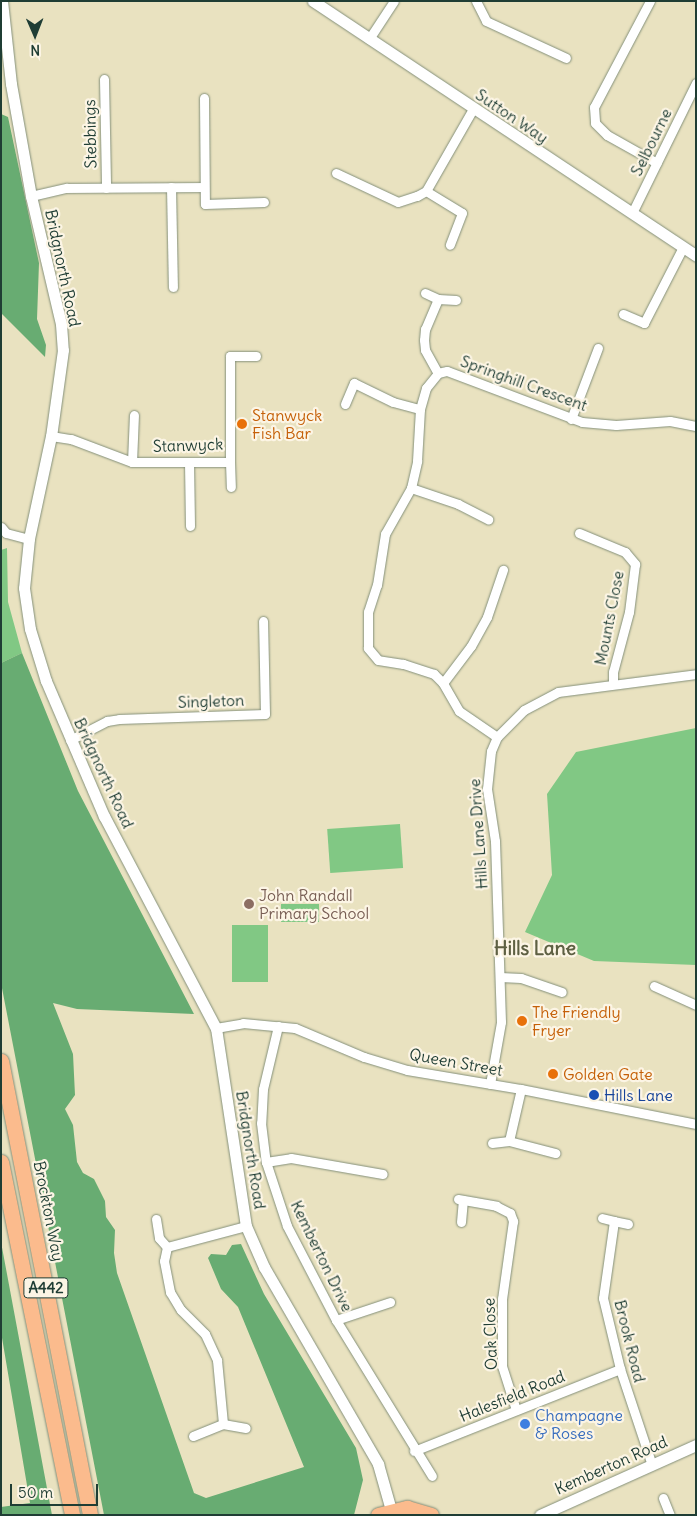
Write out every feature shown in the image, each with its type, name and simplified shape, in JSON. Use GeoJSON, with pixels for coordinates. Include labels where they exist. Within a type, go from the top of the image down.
{"type":"FeatureCollection","features":[{"type":"Feature","properties":{"kind":"main road","name":"Brockton Way"},"geometry":{"type":"LineString","coordinates":[[1,1061],[90,1515]]}},
{"type":"Feature","properties":{"kind":"main road","name":"A442"},"geometry":{"type":"LineString","coordinates":[[1,1162],[72,1515]]}},
{"type":"Feature","properties":{"kind":"main road"},"geometry":{"type":"LineString","coordinates":[[384,1512],[407,1508],[431,1515]]}},
{"type":"Feature","properties":{"kind":"street","name":"Bridgnorth Road"},"geometry":{"type":"LineString","coordinates":[[2,1],[11,84],[30,196],[61,324],[62,375],[29,539],[24,588],[30,629],[46,681],[104,816],[216,1028],[246,1226],[264,1267],[378,1464],[384,1512]]}},
{"type":"Feature","properties":{"kind":"street","name":"Sutton Way"},"geometry":{"type":"LineString","coordinates":[[313,1],[473,110],[696,255]]}},
{"type":"Feature","properties":{"kind":"street"},"geometry":{"type":"LineString","coordinates":[[369,39],[394,1]]}},
{"type":"Feature","properties":{"kind":"street"},"geometry":{"type":"LineString","coordinates":[[476,1],[486,21],[566,58]]}},
{"type":"Feature","properties":{"kind":"street"},"geometry":{"type":"LineString","coordinates":[[650,1],[594,107],[595,123],[608,135],[657,162]]}},
{"type":"Feature","properties":{"kind":"street","name":"Stebbings"},"geometry":{"type":"LineString","coordinates":[[104,79],[106,188]]}},
{"type":"Feature","properties":{"kind":"street","name":"Selbourne"},"geometry":{"type":"LineString","coordinates":[[632,213],[696,83]]}},
{"type":"Feature","properties":{"kind":"street"},"geometry":{"type":"LineString","coordinates":[[204,98],[205,204],[264,202]]}},
{"type":"Feature","properties":{"kind":"street"},"geometry":{"type":"LineString","coordinates":[[336,173],[398,202],[426,191],[473,110]]}},
{"type":"Feature","properties":{"kind":"street"},"geometry":{"type":"LineString","coordinates":[[171,187],[173,287]]}},
{"type":"Feature","properties":{"kind":"street","name":"Stebbings"},"geometry":{"type":"LineString","coordinates":[[30,196],[67,188],[204,187]]}},
{"type":"Feature","properties":{"kind":"street"},"geometry":{"type":"LineString","coordinates":[[426,191],[462,213],[450,245]]}},
{"type":"Feature","properties":{"kind":"street"},"geometry":{"type":"LineString","coordinates":[[623,314],[644,322],[684,247]]}},
{"type":"Feature","properties":{"kind":"street"},"geometry":{"type":"LineString","coordinates":[[425,293],[438,299],[456,300]]}},
{"type":"Feature","properties":{"kind":"street"},"geometry":{"type":"LineString","coordinates":[[438,299],[425,330],[424,340],[438,372]]}},
{"type":"Feature","properties":{"kind":"street"},"geometry":{"type":"LineString","coordinates":[[571,419],[598,348]]}},
{"type":"Feature","properties":{"kind":"street","name":"Stanwyck"},"geometry":{"type":"LineString","coordinates":[[51,436],[71,438],[132,462],[230,462],[230,356],[256,356]]}},
{"type":"Feature","properties":{"kind":"street","name":"Springhill Crescent"},"geometry":{"type":"LineString","coordinates":[[497,737],[459,710],[443,682],[422,669],[378,660],[372,655],[366,640],[368,612],[377,585],[385,534],[411,488],[417,460],[420,409],[426,388],[438,372],[460,374],[571,419],[599,424],[670,421],[696,426]]}},
{"type":"Feature","properties":{"kind":"street"},"geometry":{"type":"LineString","coordinates":[[345,404],[354,383],[393,402],[420,409]]}},
{"type":"Feature","properties":{"kind":"street"},"geometry":{"type":"LineString","coordinates":[[132,462],[134,415]]}},
{"type":"Feature","properties":{"kind":"street"},"geometry":{"type":"LineString","coordinates":[[189,462],[190,526]]}},
{"type":"Feature","properties":{"kind":"street"},"geometry":{"type":"LineString","coordinates":[[230,462],[231,487]]}},
{"type":"Feature","properties":{"kind":"street"},"geometry":{"type":"LineString","coordinates":[[411,488],[458,504],[488,519]]}},
{"type":"Feature","properties":{"kind":"street"},"geometry":{"type":"LineString","coordinates":[[1,527],[6,533],[29,539]]}},
{"type":"Feature","properties":{"kind":"street","name":"Mounts Close"},"geometry":{"type":"LineString","coordinates":[[579,533],[625,552],[635,564],[629,612],[613,672],[613,684]]}},
{"type":"Feature","properties":{"kind":"street"},"geometry":{"type":"LineString","coordinates":[[443,682],[471,646],[487,618],[503,570]]}},
{"type":"Feature","properties":{"kind":"street","name":"Singleton"},"geometry":{"type":"LineString","coordinates":[[70,740],[107,721],[119,719],[265,714],[263,621]]}},
{"type":"Feature","properties":{"kind":"street","name":"Hills Lane Drive"},"geometry":{"type":"LineString","coordinates":[[490,1084],[501,1022],[495,841],[487,789],[491,751],[497,737],[511,721],[539,700],[558,692],[696,674]]}},
{"type":"Feature","properties":{"kind":"street"},"geometry":{"type":"LineString","coordinates":[[500,977],[521,978],[562,992]]}},
{"type":"Feature","properties":{"kind":"street"},"geometry":{"type":"LineString","coordinates":[[654,986],[696,1005]]}},
{"type":"Feature","properties":{"kind":"street","name":"Queen Street"},"geometry":{"type":"LineString","coordinates":[[216,1028],[243,1023],[295,1028],[364,1057],[407,1070],[521,1089],[696,1124]]}},
{"type":"Feature","properties":{"kind":"street","name":"Kemberton Drive"},"geometry":{"type":"LineString","coordinates":[[278,1026],[263,1089],[261,1123],[266,1162],[287,1226],[336,1320],[414,1451],[432,1476]]}},
{"type":"Feature","properties":{"kind":"street"},"geometry":{"type":"LineString","coordinates":[[509,1141],[521,1089]]}},
{"type":"Feature","properties":{"kind":"street"},"geometry":{"type":"LineString","coordinates":[[492,1144],[509,1141],[555,1153]]}},
{"type":"Feature","properties":{"kind":"street"},"geometry":{"type":"LineString","coordinates":[[266,1162],[291,1158],[383,1174]]}},
{"type":"Feature","properties":{"kind":"street","name":"Oak Close"},"geometry":{"type":"LineString","coordinates":[[461,1222],[460,1200],[496,1206],[510,1213],[513,1221],[502,1299],[502,1366],[516,1410]]}},
{"type":"Feature","properties":{"kind":"street"},"geometry":{"type":"LineString","coordinates":[[602,1218],[628,1224]]}},
{"type":"Feature","properties":{"kind":"street"},"geometry":{"type":"LineString","coordinates":[[156,1219],[159,1238],[167,1247]]}},
{"type":"Feature","properties":{"kind":"street","name":"Brook Road"},"geometry":{"type":"LineString","coordinates":[[614,1221],[604,1298],[620,1369],[652,1466]]}},
{"type":"Feature","properties":{"kind":"street"},"geometry":{"type":"LineString","coordinates":[[167,1247],[246,1226]]}},
{"type":"Feature","properties":{"kind":"street"},"geometry":{"type":"LineString","coordinates":[[167,1247],[164,1260],[170,1292],[181,1310],[205,1334],[217,1360],[223,1424]]}},
{"type":"Feature","properties":{"kind":"street"},"geometry":{"type":"LineString","coordinates":[[336,1320],[390,1302]]}},
{"type":"Feature","properties":{"kind":"street","name":"Halesfield Road"},"geometry":{"type":"LineString","coordinates":[[414,1451],[620,1369]]}},
{"type":"Feature","properties":{"kind":"street"},"geometry":{"type":"LineString","coordinates":[[192,1436],[223,1424],[246,1428]]}},
{"type":"Feature","properties":{"kind":"street","name":"Kemberton Road"},"geometry":{"type":"LineString","coordinates":[[540,1515],[696,1445]]}},
{"type":"Feature","properties":{"kind":"street"},"geometry":{"type":"LineString","coordinates":[[663,1498],[670,1515]]}},
{"type":"Feature","properties":{"kind":"green space"},"geometry":{"type":"Polygon","coordinates":[[[1,114],[8,117],[39,263],[37,319],[46,345],[45,357],[1,313],[1,114]]]}},
{"type":"Feature","properties":{"kind":"green space"},"geometry":{"type":"Polygon","coordinates":[[[7,548],[8,602],[22,653],[1,663],[1,550],[7,548]]]}},
{"type":"Feature","properties":{"kind":"green space"},"geometry":{"type":"Polygon","coordinates":[[[22,653],[78,791],[194,1014],[77,1009],[53,1003],[73,1054],[75,1095],[65,1109],[73,1125],[77,1162],[83,1173],[94,1179],[105,1201],[106,1217],[115,1230],[114,1253],[117,1273],[194,1493],[206,1498],[304,1467],[238,1307],[221,1289],[208,1258],[211,1254],[226,1255],[232,1245],[241,1244],[264,1294],[356,1448],[363,1480],[354,1515],[104,1515],[1,983],[1,663],[22,653]]]}},
{"type":"Feature","properties":{"kind":"green space"},"geometry":{"type":"Polygon","coordinates":[[[696,728],[696,965],[594,961],[525,932],[552,875],[547,794],[576,752],[696,728]]]}},
{"type":"Feature","properties":{"kind":"green space"},"geometry":{"type":"Polygon","coordinates":[[[400,824],[403,868],[330,873],[327,829],[400,824]]]}},
{"type":"Feature","properties":{"kind":"green space"},"geometry":{"type":"Polygon","coordinates":[[[281,904],[319,904],[319,922],[281,922],[281,904]]]}},
{"type":"Feature","properties":{"kind":"green space"},"geometry":{"type":"Polygon","coordinates":[[[232,925],[268,925],[268,982],[232,982],[232,925]]]}},
{"type":"Feature","properties":{"kind":"green space"},"geometry":{"type":"Polygon","coordinates":[[[1,1242],[52,1515],[1,1515],[1,1507],[30,1503],[1,1332],[1,1242]]]}},
{"type":"Feature","properties":{"kind":"place","name":"Stanwyck Fish Bar"},"geometry":{"type":"Point","coordinates":[242,424]}},
{"type":"Feature","properties":{"kind":"place","name":"John Randall Primary School"},"geometry":{"type":"Point","coordinates":[249,904]}},
{"type":"Feature","properties":{"kind":"place","name":"The Friendly Fryer"},"geometry":{"type":"Point","coordinates":[522,1021]}},
{"type":"Feature","properties":{"kind":"place","name":"Golden Gate"},"geometry":{"type":"Point","coordinates":[553,1074]}},
{"type":"Feature","properties":{"kind":"place","name":"Hills Lane"},"geometry":{"type":"Point","coordinates":[594,1095]}},
{"type":"Feature","properties":{"kind":"place","name":"Champagne & Roses"},"geometry":{"type":"Point","coordinates":[525,1424]}},
{"type":"Feature","properties":{"kind":"district","name":"Hills Lane"},"geometry":{"type":"Point","coordinates":[535,949]}}]}
